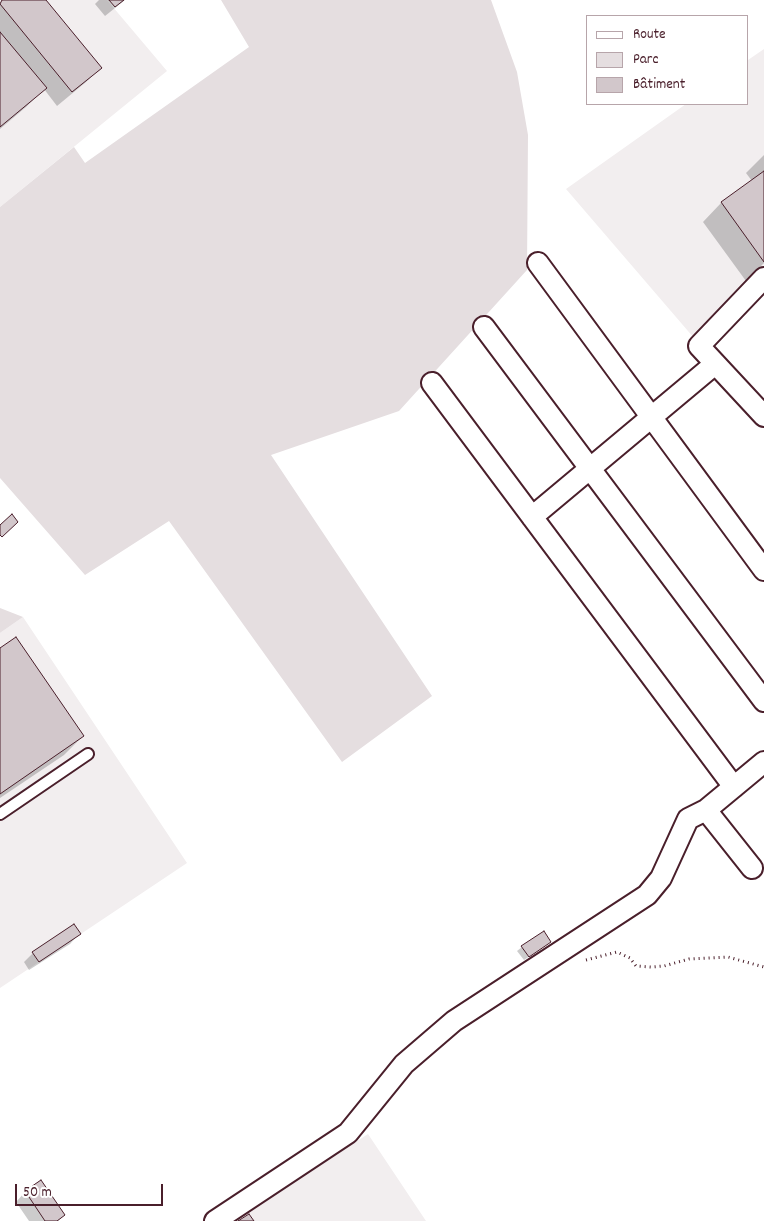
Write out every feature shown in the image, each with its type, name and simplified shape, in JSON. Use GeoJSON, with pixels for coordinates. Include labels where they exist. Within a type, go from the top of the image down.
{"type":"FeatureCollection","features":[{"type":"Feature","properties":{"kind":"street"},"geometry":{"type":"LineString","coordinates":[[538,264],[764,570]]}},
{"type":"Feature","properties":{"kind":"street"},"geometry":{"type":"LineString","coordinates":[[764,278],[699,346],[764,416]]}},
{"type":"Feature","properties":{"kind":"street"},"geometry":{"type":"LineString","coordinates":[[484,327],[764,701]]}},
{"type":"Feature","properties":{"kind":"street"},"geometry":{"type":"LineString","coordinates":[[532,517],[715,364]]}},
{"type":"Feature","properties":{"kind":"street"},"geometry":{"type":"LineString","coordinates":[[432,383],[734,787]]}},
{"type":"Feature","properties":{"kind":"street"},"geometry":{"type":"LineString","coordinates":[[215,1221],[348,1133],[404,1064],[454,1021],[647,895],[661,878],[688,819],[706,810],[764,762]]}},
{"type":"Feature","properties":{"kind":"street"},"geometry":{"type":"LineString","coordinates":[[706,810],[752,868]]}},
{"type":"Feature","properties":{"kind":"lane"},"geometry":{"type":"LineString","coordinates":[[0,814],[88,754]]}},
{"type":"Feature","properties":{"kind":"path"},"geometry":{"type":"LineString","coordinates":[[579,962],[617,952],[630,958],[636,966],[664,966],[689,959],[728,957],[764,967]]}},
{"type":"Feature","properties":{"kind":"shaded area"},"geometry":{"type":"Polygon","coordinates":[[[0,0],[107,0],[167,71],[0,207],[0,0]]]}},
{"type":"Feature","properties":{"kind":"shaded area"},"geometry":{"type":"Polygon","coordinates":[[[764,49],[764,265],[694,338],[566,189],[685,105],[749,105],[749,59],[764,49]]]}},
{"type":"Feature","properties":{"kind":"shaded area"},"geometry":{"type":"Polygon","coordinates":[[[23,617],[187,863],[0,988],[0,633],[23,617]]]}},
{"type":"Feature","properties":{"kind":"shaded area"},"geometry":{"type":"Polygon","coordinates":[[[368,1134],[426,1221],[235,1221],[368,1134]]]}},
{"type":"Feature","properties":{"kind":"green space"},"geometry":{"type":"Polygon","coordinates":[[[221,0],[491,0],[517,72],[528,135],[527,270],[399,411],[271,455],[432,696],[342,762],[169,521],[85,575],[0,478],[0,207],[74,147],[85,163],[249,47],[221,0]]]}},
{"type":"Feature","properties":{"kind":"green space"},"geometry":{"type":"Polygon","coordinates":[[[0,608],[23,617],[0,633],[0,608]]]}},
{"type":"Feature","properties":{"kind":"building"},"geometry":{"type":"Polygon","coordinates":[[[2,0],[46,0],[102,68],[72,92],[0,4],[2,0]]]}},
{"type":"Feature","properties":{"kind":"building"},"geometry":{"type":"Polygon","coordinates":[[[109,0],[124,0],[115,7],[109,0]]]}},
{"type":"Feature","properties":{"kind":"building"},"geometry":{"type":"Polygon","coordinates":[[[0,32],[47,88],[0,127],[0,32]]]}},
{"type":"Feature","properties":{"kind":"building"},"geometry":{"type":"Polygon","coordinates":[[[764,171],[764,262],[721,202],[764,171]]]}},
{"type":"Feature","properties":{"kind":"building"},"geometry":{"type":"Polygon","coordinates":[[[12,514],[18,522],[2,537],[0,535],[0,525],[12,514]]]}},
{"type":"Feature","properties":{"kind":"building"},"geometry":{"type":"Polygon","coordinates":[[[16,637],[84,736],[0,794],[0,648],[16,637]]]}},
{"type":"Feature","properties":{"kind":"building"},"geometry":{"type":"Polygon","coordinates":[[[74,924],[81,934],[39,962],[32,952],[74,924]]]}},
{"type":"Feature","properties":{"kind":"building"},"geometry":{"type":"Polygon","coordinates":[[[544,931],[551,942],[529,957],[521,946],[544,931]]]}},
{"type":"Feature","properties":{"kind":"building"},"geometry":{"type":"Polygon","coordinates":[[[41,1180],[65,1215],[57,1221],[45,1221],[25,1191],[41,1180]]]}},
{"type":"Feature","properties":{"kind":"building"},"geometry":{"type":"Polygon","coordinates":[[[249,1214],[254,1221],[238,1221],[249,1214]]]}}]}
